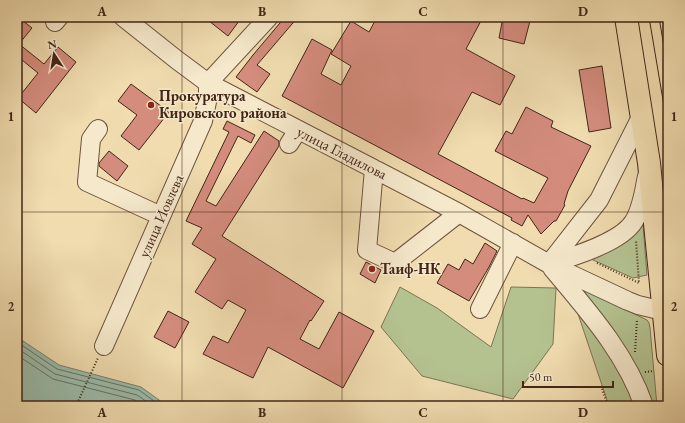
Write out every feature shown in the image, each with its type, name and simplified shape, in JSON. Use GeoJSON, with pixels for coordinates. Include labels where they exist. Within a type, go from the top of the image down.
{"type":"FeatureCollection","features":[{"type":"Feature","properties":{"kind":"main road"},"geometry":{"type":"LineString","coordinates":[[626,17],[649,163],[666,311],[661,363]]}},
{"type":"Feature","properties":{"kind":"street","name":"улица Гладилова"},"geometry":{"type":"LineString","coordinates":[[123,17],[208,83],[294,137],[374,169],[459,213],[549,264]]}},
{"type":"Feature","properties":{"kind":"street"},"geometry":{"type":"LineString","coordinates":[[208,83],[269,17]]}},
{"type":"Feature","properties":{"kind":"street","name":"улица Иовлева"},"geometry":{"type":"LineString","coordinates":[[104,346],[203,121],[208,97],[208,83]]}},
{"type":"Feature","properties":{"kind":"street"},"geometry":{"type":"LineString","coordinates":[[549,264],[599,200],[642,115]]}},
{"type":"Feature","properties":{"kind":"street"},"geometry":{"type":"LineString","coordinates":[[98,129],[91,138],[87,182],[161,216]]}},
{"type":"Feature","properties":{"kind":"street"},"geometry":{"type":"LineString","coordinates":[[549,264],[583,253],[610,241],[622,234],[634,222],[641,206],[649,163]]}},
{"type":"Feature","properties":{"kind":"street"},"geometry":{"type":"LineString","coordinates":[[374,169],[366,250],[395,263],[459,213]]}},
{"type":"Feature","properties":{"kind":"street"},"geometry":{"type":"LineString","coordinates":[[480,309],[513,243]]}},
{"type":"Feature","properties":{"kind":"street"},"geometry":{"type":"LineString","coordinates":[[549,264],[628,301],[638,305],[666,311]]}},
{"type":"Feature","properties":{"kind":"street"},"geometry":{"type":"LineString","coordinates":[[549,264],[596,320],[630,373],[644,406]]}},
{"type":"Feature","properties":{"kind":"path"},"geometry":{"type":"LineString","coordinates":[[593,262],[639,283],[636,240]]}},
{"type":"Feature","properties":{"kind":"path"},"geometry":{"type":"LineString","coordinates":[[634,354],[637,315]]}},
{"type":"Feature","properties":{"kind":"path"},"geometry":{"type":"LineString","coordinates":[[76,406],[104,346]]}},
{"type":"Feature","properties":{"kind":"path"},"geometry":{"type":"LineString","coordinates":[[640,373],[661,363]]}},
{"type":"Feature","properties":{"kind":"path"},"geometry":{"type":"LineString","coordinates":[[601,386],[608,406]]}},
{"type":"Feature","properties":{"kind":"green space"},"geometry":{"type":"Polygon","coordinates":[[[639,221],[643,225],[647,275],[633,278],[591,259],[590,257],[639,221]]]}},
{"type":"Feature","properties":{"kind":"green space"},"geometry":{"type":"Polygon","coordinates":[[[400,287],[437,308],[491,347],[511,287],[556,288],[553,344],[513,399],[422,376],[381,327],[400,287]]]}},
{"type":"Feature","properties":{"kind":"green space"},"geometry":{"type":"Polygon","coordinates":[[[579,288],[647,320],[649,323],[657,406],[653,406],[642,381],[579,288]]]}},
{"type":"Feature","properties":{"kind":"green space"},"geometry":{"type":"Polygon","coordinates":[[[572,296],[595,326],[638,406],[609,406],[572,296]]]}},
{"type":"Feature","properties":{"kind":"water"},"geometry":{"type":"Polygon","coordinates":[[[17,337],[59,365],[141,387],[166,405],[181,402],[197,402],[206,406],[17,406],[17,337]]]}},
{"type":"Feature","properties":{"kind":"building"},"geometry":{"type":"Polygon","coordinates":[[[17,17],[32,28],[19,44],[44,64],[58,47],[76,62],[36,113],[18,98],[38,73],[17,56],[17,17]]]}},
{"type":"Feature","properties":{"kind":"building"},"geometry":{"type":"Polygon","coordinates":[[[204,17],[242,17],[228,36],[204,17]]]}},
{"type":"Feature","properties":{"kind":"building"},"geometry":{"type":"Polygon","coordinates":[[[285,17],[298,17],[257,65],[270,74],[257,92],[236,77],[285,17]]]}},
{"type":"Feature","properties":{"kind":"building"},"geometry":{"type":"Polygon","coordinates":[[[377,17],[483,17],[466,49],[515,76],[500,105],[472,92],[438,154],[522,199],[523,198],[534,203],[548,178],[495,151],[506,131],[512,134],[526,107],[553,121],[551,127],[591,146],[568,191],[565,205],[556,221],[554,221],[541,234],[528,215],[522,226],[511,220],[512,218],[282,96],[312,39],[332,50],[321,74],[341,85],[351,66],[331,54],[351,21],[369,32],[377,17]]]}},
{"type":"Feature","properties":{"kind":"building"},"geometry":{"type":"Polygon","coordinates":[[[503,17],[531,17],[524,44],[499,38],[503,17]]]}},
{"type":"Feature","properties":{"kind":"building"},"geometry":{"type":"Polygon","coordinates":[[[602,66],[611,128],[589,132],[579,70],[602,66]]]}},
{"type":"Feature","properties":{"kind":"building"},"geometry":{"type":"Polygon","coordinates":[[[131,84],[169,112],[139,150],[121,136],[137,115],[118,101],[131,84]]]}},
{"type":"Feature","properties":{"kind":"building"},"geometry":{"type":"Polygon","coordinates":[[[227,121],[255,135],[251,143],[238,136],[206,201],[216,206],[264,131],[279,141],[279,146],[222,236],[324,301],[311,321],[310,320],[300,339],[319,349],[339,312],[374,331],[343,388],[268,347],[253,378],[203,354],[213,336],[228,343],[246,310],[228,300],[222,309],[195,292],[216,259],[192,244],[202,228],[186,221],[229,132],[223,129],[227,121]]]}},
{"type":"Feature","properties":{"kind":"building"},"geometry":{"type":"Polygon","coordinates":[[[109,151],[128,166],[117,181],[99,166],[99,163],[109,151]]]}},
{"type":"Feature","properties":{"kind":"building"},"geometry":{"type":"Polygon","coordinates":[[[485,243],[497,251],[469,301],[437,283],[448,264],[459,270],[465,259],[473,264],[485,243]]]}},
{"type":"Feature","properties":{"kind":"building"},"geometry":{"type":"Polygon","coordinates":[[[366,262],[381,270],[375,283],[360,274],[366,262]]]}},
{"type":"Feature","properties":{"kind":"building"},"geometry":{"type":"Polygon","coordinates":[[[168,311],[189,322],[175,348],[154,337],[168,311]]]}},
{"type":"Feature","properties":{"kind":"tram line"},"geometry":{"type":"LineString","coordinates":[[649,17],[667,124],[668,141]]}},
{"type":"Feature","properties":{"kind":"tram line"},"geometry":{"type":"LineString","coordinates":[[659,17],[668,71]]}},
{"type":"Feature","properties":{"kind":"place","name":"Прокуратура Кировского района"},"geometry":{"type":"Point","coordinates":[151,105]}},
{"type":"Feature","properties":{"kind":"place","name":"Таиф-НК"},"geometry":{"type":"Point","coordinates":[372,269]}}]}
